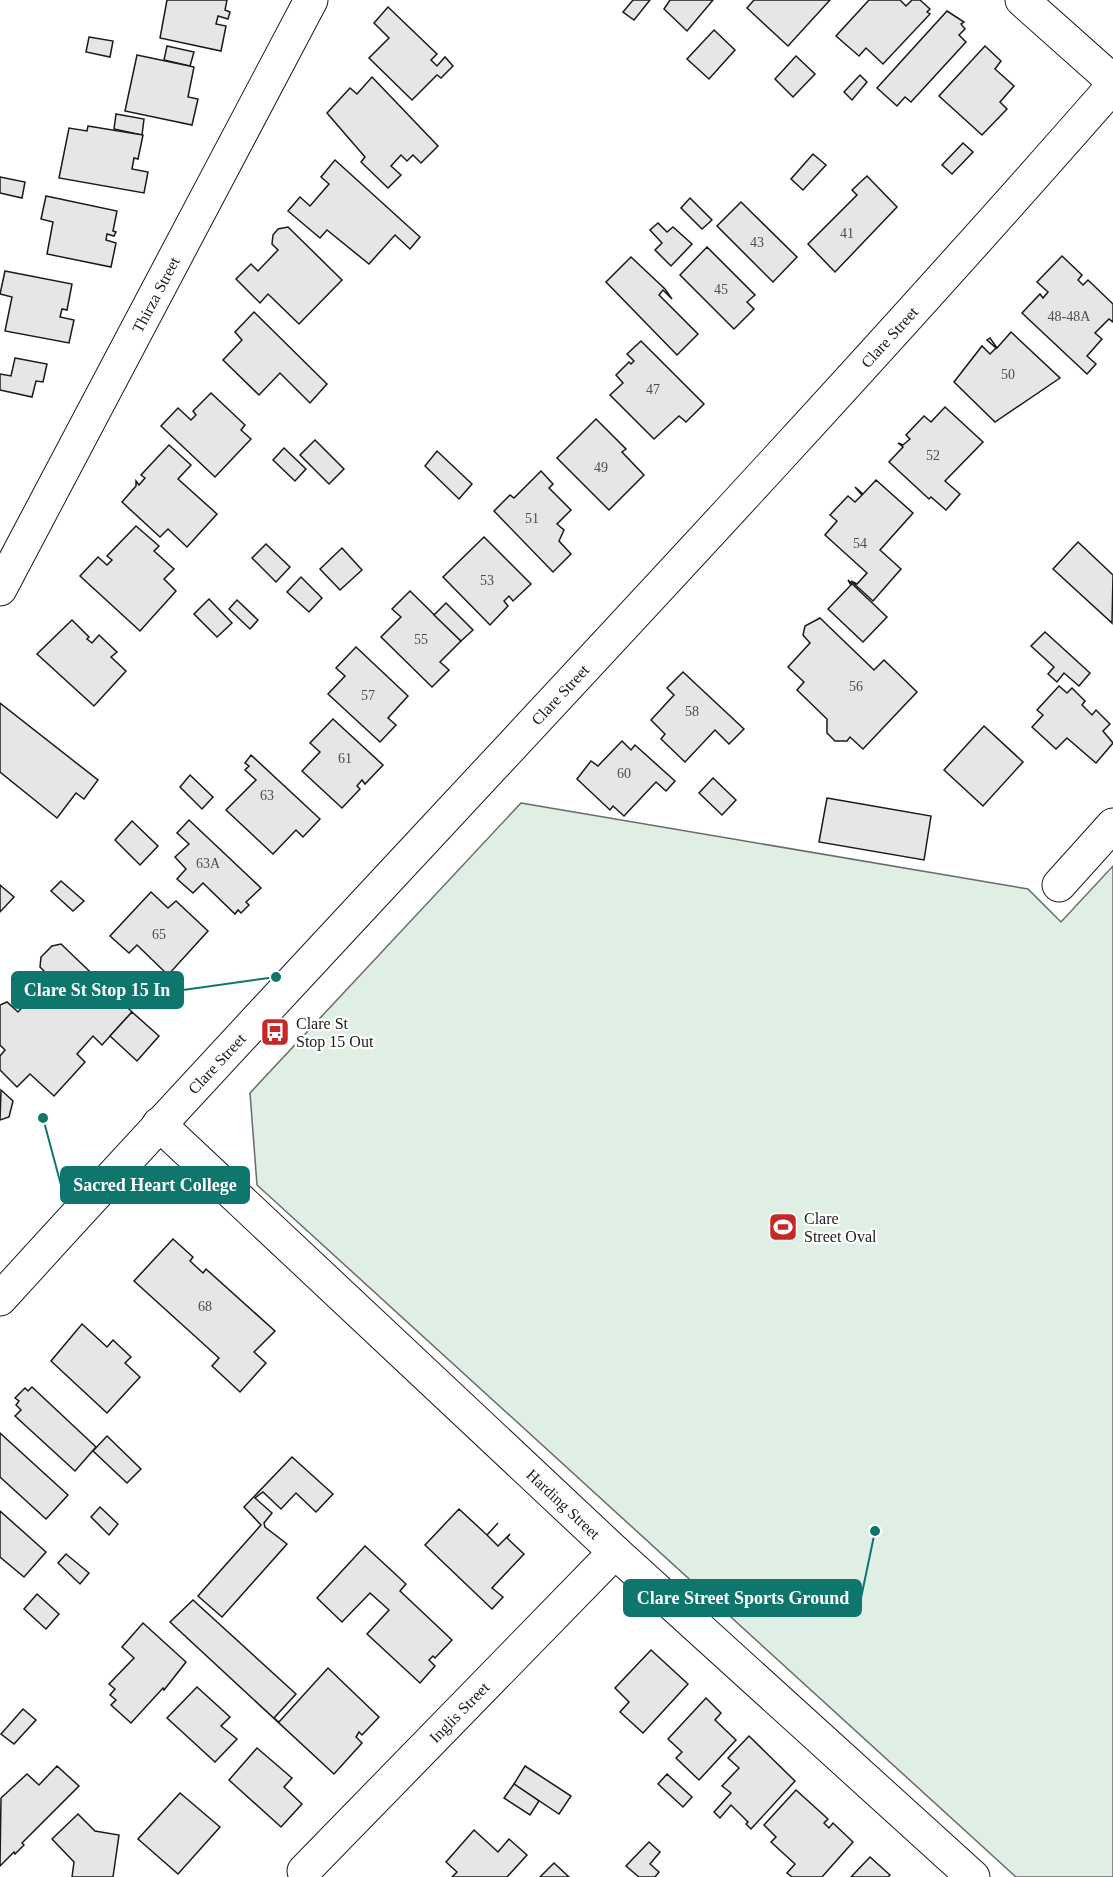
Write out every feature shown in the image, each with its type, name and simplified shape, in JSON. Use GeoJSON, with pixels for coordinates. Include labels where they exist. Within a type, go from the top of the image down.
{"type":"FeatureCollection","features":[{"type":"Feature","properties":{"kind":"street","name":"Thirza Street"},"geometry":{"type":"LineString","coordinates":[[0,589],[311,0]]}},
{"type":"Feature","properties":{"kind":"street"},"geometry":{"type":"LineString","coordinates":[[1022,0],[1113,81]]}},
{"type":"Feature","properties":{"kind":"street","name":"Clare Street"},"geometry":{"type":"LineString","coordinates":[[0,1299],[159,1124],[689,555],[1016,197],[1113,86]]}},
{"type":"Feature","properties":{"kind":"street"},"geometry":{"type":"LineString","coordinates":[[1059,885],[1113,825]]}},
{"type":"Feature","properties":{"kind":"street","name":"Harding Street"},"geometry":{"type":"LineString","coordinates":[[159,1124],[615,1552],[974,1877]]}},
{"type":"Feature","properties":{"kind":"street","name":"Inglis Street"},"geometry":{"type":"LineString","coordinates":[[304,1872],[615,1552]]}},
{"type":"Feature","properties":{"kind":"green space","name":"Clare Street Oval"},"geometry":{"type":"Polygon","coordinates":[[[521,803],[1028,889],[1061,922],[1113,866],[1113,1877],[1016,1877],[257,1185],[250,1093],[521,803]]]}},
{"type":"Feature","properties":{"kind":"building"},"geometry":{"type":"Polygon","coordinates":[[[167,0],[227,0],[225,10],[230,12],[228,19],[218,16],[216,24],[226,26],[221,51],[160,38],[167,0]]]}},
{"type":"Feature","properties":{"kind":"building"},"geometry":{"type":"Polygon","coordinates":[[[633,0],[650,0],[634,20],[623,12],[633,0]]]}},
{"type":"Feature","properties":{"kind":"building"},"geometry":{"type":"Polygon","coordinates":[[[670,0],[713,0],[687,31],[664,9],[670,0]]]}},
{"type":"Feature","properties":{"kind":"building"},"geometry":{"type":"Polygon","coordinates":[[[754,0],[830,0],[788,46],[747,8],[754,0]]]}},
{"type":"Feature","properties":{"kind":"building"},"geometry":{"type":"Polygon","coordinates":[[[869,0],[900,0],[906,6],[912,0],[920,0],[930,9],[927,12],[930,14],[883,64],[866,48],[859,56],[836,36],[869,0]]]}},
{"type":"Feature","properties":{"kind":"building"},"geometry":{"type":"Polygon","coordinates":[[[388,7],[437,54],[431,60],[437,66],[445,57],[453,66],[441,78],[437,75],[412,100],[369,58],[389,38],[374,23],[388,7]]]}},
{"type":"Feature","properties":{"kind":"building"},"geometry":{"type":"Polygon","coordinates":[[[947,11],[964,22],[961,24],[965,29],[959,35],[966,42],[911,102],[905,97],[897,106],[877,88],[947,11]]]}},
{"type":"Feature","properties":{"kind":"building"},"geometry":{"type":"Polygon","coordinates":[[[714,30],[735,50],[709,79],[687,59],[714,30]]]}},
{"type":"Feature","properties":{"kind":"building"},"geometry":{"type":"Polygon","coordinates":[[[89,37],[113,41],[110,57],[86,52],[89,37]]]}},
{"type":"Feature","properties":{"kind":"building"},"geometry":{"type":"Polygon","coordinates":[[[167,46],[194,52],[190,66],[164,60],[167,46]]]}},
{"type":"Feature","properties":{"kind":"building"},"geometry":{"type":"Polygon","coordinates":[[[985,46],[1001,61],[995,69],[1014,86],[1000,102],[1007,109],[982,135],[939,96],[985,46]]]}},
{"type":"Feature","properties":{"kind":"building"},"geometry":{"type":"Polygon","coordinates":[[[137,55],[194,67],[188,97],[198,99],[192,125],[125,111],[137,55]]]}},
{"type":"Feature","properties":{"kind":"building"},"geometry":{"type":"Polygon","coordinates":[[[796,56],[815,74],[793,97],[775,79],[796,56]]]}},
{"type":"Feature","properties":{"kind":"building"},"geometry":{"type":"Polygon","coordinates":[[[860,75],[867,82],[852,100],[844,92],[860,75]]]}},
{"type":"Feature","properties":{"kind":"building"},"geometry":{"type":"Polygon","coordinates":[[[372,77],[438,146],[421,163],[413,155],[407,161],[401,155],[391,166],[401,175],[388,188],[361,162],[365,157],[327,113],[350,88],[357,94],[372,77]]]}},
{"type":"Feature","properties":{"kind":"building"},"geometry":{"type":"Polygon","coordinates":[[[116,114],[144,119],[142,135],[114,129],[116,114]]]}},
{"type":"Feature","properties":{"kind":"building"},"geometry":{"type":"Polygon","coordinates":[[[88,126],[143,135],[138,159],[134,158],[132,169],[148,172],[144,193],[59,178],[69,128],[87,131],[88,126]]]}},
{"type":"Feature","properties":{"kind":"building"},"geometry":{"type":"Polygon","coordinates":[[[963,143],[973,152],[952,174],[942,165],[963,143]]]}},
{"type":"Feature","properties":{"kind":"building"},"geometry":{"type":"Polygon","coordinates":[[[813,154],[826,165],[803,190],[791,179],[813,154]]]}},
{"type":"Feature","properties":{"kind":"building"},"geometry":{"type":"Polygon","coordinates":[[[335,160],[420,237],[410,249],[395,235],[369,264],[327,230],[320,238],[288,211],[300,197],[310,206],[329,184],[321,177],[335,160]]]}},
{"type":"Feature","properties":{"kind":"building"},"geometry":{"type":"Polygon","coordinates":[[[867,176],[897,207],[835,272],[808,244],[857,195],[852,190],[867,176]]]}},
{"type":"Feature","properties":{"kind":"building"},"geometry":{"type":"Polygon","coordinates":[[[0,177],[25,182],[22,198],[0,193],[0,177]]]}},
{"type":"Feature","properties":{"kind":"building"},"geometry":{"type":"Polygon","coordinates":[[[46,196],[117,211],[113,231],[116,232],[114,236],[107,234],[106,240],[116,243],[111,267],[47,254],[53,222],[41,219],[46,196]]]}},
{"type":"Feature","properties":{"kind":"building"},"geometry":{"type":"Polygon","coordinates":[[[690,198],[712,220],[702,229],[681,208],[690,198]]]}},
{"type":"Feature","properties":{"kind":"building"},"geometry":{"type":"Polygon","coordinates":[[[741,202],[797,257],[773,282],[717,226],[741,202]]]}},
{"type":"Feature","properties":{"kind":"building"},"geometry":{"type":"Polygon","coordinates":[[[658,223],[667,232],[673,227],[692,244],[671,266],[655,250],[662,243],[650,230],[658,223]]]}},
{"type":"Feature","properties":{"kind":"building"},"geometry":{"type":"Polygon","coordinates":[[[288,227],[342,280],[299,324],[268,294],[260,303],[236,279],[251,264],[258,271],[278,250],[272,244],[273,235],[278,229],[288,227]]]}},
{"type":"Feature","properties":{"kind":"building"},"geometry":{"type":"Polygon","coordinates":[[[707,247],[755,295],[747,302],[754,309],[734,329],[680,275],[707,247]]]}},
{"type":"Feature","properties":{"kind":"building"},"geometry":{"type":"Polygon","coordinates":[[[1062,256],[1082,275],[1078,280],[1083,285],[1088,280],[1113,304],[1113,322],[1109,319],[1095,333],[1102,339],[1087,356],[1096,364],[1087,374],[1022,313],[1040,294],[1043,298],[1048,292],[1037,282],[1062,256]]]}},
{"type":"Feature","properties":{"kind":"building"},"geometry":{"type":"Polygon","coordinates":[[[631,257],[665,289],[672,299],[663,290],[659,295],[698,334],[677,355],[606,282],[631,257]]]}},
{"type":"Feature","properties":{"kind":"building"},"geometry":{"type":"Polygon","coordinates":[[[5,271],[72,284],[67,310],[62,309],[60,317],[74,320],[69,343],[5,331],[12,297],[0,294],[5,271]]]}},
{"type":"Feature","properties":{"kind":"building"},"geometry":{"type":"Polygon","coordinates":[[[254,312],[327,384],[310,403],[280,373],[259,395],[223,360],[242,340],[235,332],[254,312]]]}},
{"type":"Feature","properties":{"kind":"building"},"geometry":{"type":"Polygon","coordinates":[[[1011,332],[1060,378],[995,422],[954,382],[982,346],[990,354],[996,348],[987,340],[990,338],[997,348],[1011,332]]]}},
{"type":"Feature","properties":{"kind":"building"},"geometry":{"type":"Polygon","coordinates":[[[641,341],[704,404],[686,422],[679,416],[654,439],[610,395],[623,383],[616,375],[629,362],[631,364],[634,361],[627,354],[641,341]]]}},
{"type":"Feature","properties":{"kind":"building"},"geometry":{"type":"Polygon","coordinates":[[[15,358],[47,364],[43,382],[36,381],[32,397],[0,390],[0,374],[11,376],[15,358]]]}},
{"type":"Feature","properties":{"kind":"building"},"geometry":{"type":"Polygon","coordinates":[[[211,393],[245,425],[241,430],[251,439],[215,477],[161,426],[178,408],[191,420],[196,415],[193,411],[211,393]]]}},
{"type":"Feature","properties":{"kind":"building"},"geometry":{"type":"Polygon","coordinates":[[[945,407],[983,442],[945,481],[960,494],[946,510],[931,497],[929,499],[889,462],[903,447],[898,443],[903,445],[910,439],[906,435],[924,416],[931,422],[945,407]]]}},
{"type":"Feature","properties":{"kind":"building"},"geometry":{"type":"Polygon","coordinates":[[[596,419],[626,449],[622,452],[644,475],[609,510],[557,458],[596,419]]]}},
{"type":"Feature","properties":{"kind":"building"},"geometry":{"type":"Polygon","coordinates":[[[315,440],[344,469],[329,484],[300,455],[315,440]]]}},
{"type":"Feature","properties":{"kind":"building"},"geometry":{"type":"Polygon","coordinates":[[[169,445],[191,465],[178,479],[217,514],[187,547],[168,529],[160,537],[122,502],[136,486],[136,481],[139,485],[145,478],[141,475],[169,445]]]}},
{"type":"Feature","properties":{"kind":"building"},"geometry":{"type":"Polygon","coordinates":[[[284,448],[306,469],[295,481],[273,460],[284,448]]]}},
{"type":"Feature","properties":{"kind":"building"},"geometry":{"type":"Polygon","coordinates":[[[437,451],[472,484],[459,499],[425,466],[437,451]]]}},
{"type":"Feature","properties":{"kind":"building"},"geometry":{"type":"Polygon","coordinates":[[[541,471],[553,484],[549,488],[571,510],[557,524],[564,530],[559,541],[571,554],[553,572],[494,511],[510,495],[514,498],[541,471]]]}},
{"type":"Feature","properties":{"kind":"building"},"geometry":{"type":"Polygon","coordinates":[[[876,480],[913,513],[880,550],[901,569],[873,601],[851,581],[857,584],[867,573],[825,535],[837,521],[830,515],[848,496],[855,502],[862,495],[855,487],[863,494],[876,480]]]}},
{"type":"Feature","properties":{"kind":"building"},"geometry":{"type":"Polygon","coordinates":[[[136,526],[159,546],[154,551],[174,569],[164,579],[176,591],[140,631],[80,576],[98,557],[107,565],[112,560],[107,556],[136,526]]]}},
{"type":"Feature","properties":{"kind":"building"},"geometry":{"type":"Polygon","coordinates":[[[484,537],[531,584],[513,601],[509,596],[504,601],[508,606],[490,625],[443,577],[484,537]]]}},
{"type":"Feature","properties":{"kind":"building"},"geometry":{"type":"Polygon","coordinates":[[[1078,542],[1113,575],[1112,623],[1053,569],[1078,542]]]}},
{"type":"Feature","properties":{"kind":"building"},"geometry":{"type":"Polygon","coordinates":[[[266,544],[290,567],[276,582],[252,558],[266,544]]]}},
{"type":"Feature","properties":{"kind":"building"},"geometry":{"type":"Polygon","coordinates":[[[342,548],[362,570],[340,590],[320,569],[342,548]]]}},
{"type":"Feature","properties":{"kind":"building"},"geometry":{"type":"Polygon","coordinates":[[[301,577],[322,598],[309,612],[287,592],[301,577]]]}},
{"type":"Feature","properties":{"kind":"building"},"geometry":{"type":"Polygon","coordinates":[[[848,580],[887,617],[863,642],[828,609],[851,585],[848,580]]]}},
{"type":"Feature","properties":{"kind":"building"},"geometry":{"type":"Polygon","coordinates":[[[410,591],[461,641],[440,662],[449,670],[432,687],[381,637],[401,617],[392,609],[410,591]]]}},
{"type":"Feature","properties":{"kind":"building"},"geometry":{"type":"Polygon","coordinates":[[[209,599],[232,623],[217,637],[194,614],[209,599]]]}},
{"type":"Feature","properties":{"kind":"building"},"geometry":{"type":"Polygon","coordinates":[[[237,600],[258,620],[250,629],[229,609],[237,600]]]}},
{"type":"Feature","properties":{"kind":"building"},"geometry":{"type":"Polygon","coordinates":[[[446,603],[473,630],[461,641],[434,615],[446,603]]]}},
{"type":"Feature","properties":{"kind":"building"},"geometry":{"type":"Polygon","coordinates":[[[820,618],[874,670],[884,660],[917,692],[863,749],[850,737],[847,741],[835,741],[827,733],[827,719],[797,690],[804,682],[788,667],[810,643],[803,635],[805,626],[820,618]]]}},
{"type":"Feature","properties":{"kind":"building"},"geometry":{"type":"Polygon","coordinates":[[[72,620],[92,643],[99,635],[117,652],[111,657],[126,671],[94,706],[37,654],[72,620]]]}},
{"type":"Feature","properties":{"kind":"building"},"geometry":{"type":"Polygon","coordinates":[[[1045,632],[1090,673],[1079,686],[1064,673],[1057,682],[1048,674],[1054,667],[1031,646],[1045,632]]]}},
{"type":"Feature","properties":{"kind":"building"},"geometry":{"type":"Polygon","coordinates":[[[356,647],[408,696],[388,718],[396,725],[380,742],[328,694],[345,676],[336,668],[356,647]]]}},
{"type":"Feature","properties":{"kind":"building"},"geometry":{"type":"Polygon","coordinates":[[[683,672],[744,729],[729,744],[715,730],[685,762],[661,739],[665,734],[651,720],[674,695],[667,688],[683,672]]]}},
{"type":"Feature","properties":{"kind":"building"},"geometry":{"type":"Polygon","coordinates":[[[1059,686],[1067,693],[1072,688],[1085,701],[1082,705],[1092,715],[1096,710],[1110,724],[1103,731],[1113,743],[1096,763],[1067,738],[1056,749],[1032,727],[1043,715],[1037,710],[1059,686]]]}},
{"type":"Feature","properties":{"kind":"building"},"geometry":{"type":"Polygon","coordinates":[[[0,703],[98,780],[84,799],[76,793],[57,818],[0,772],[0,703]]]}},
{"type":"Feature","properties":{"kind":"building"},"geometry":{"type":"Polygon","coordinates":[[[333,719],[383,765],[365,784],[362,780],[357,786],[360,789],[342,808],[302,771],[320,752],[310,743],[333,719]]]}},
{"type":"Feature","properties":{"kind":"building"},"geometry":{"type":"Polygon","coordinates":[[[984,726],[1023,762],[983,806],[944,770],[984,726]]]}},
{"type":"Feature","properties":{"kind":"building"},"geometry":{"type":"Polygon","coordinates":[[[622,741],[631,750],[635,745],[675,781],[666,791],[656,782],[624,816],[613,806],[610,810],[577,779],[591,761],[598,766],[622,741]]]}},
{"type":"Feature","properties":{"kind":"building"},"geometry":{"type":"Polygon","coordinates":[[[251,755],[320,819],[303,837],[296,830],[273,854],[226,810],[256,780],[245,770],[249,766],[245,763],[251,755]]]}},
{"type":"Feature","properties":{"kind":"building"},"geometry":{"type":"Polygon","coordinates":[[[190,775],[213,797],[202,809],[180,787],[190,775]]]}},
{"type":"Feature","properties":{"kind":"building"},"geometry":{"type":"Polygon","coordinates":[[[713,778],[736,800],[722,815],[699,793],[713,778]]]}},
{"type":"Feature","properties":{"kind":"building"},"geometry":{"type":"Polygon","coordinates":[[[827,798],[931,816],[924,860],[819,842],[827,798]]]}},
{"type":"Feature","properties":{"kind":"building"},"geometry":{"type":"Polygon","coordinates":[[[189,820],[261,888],[246,902],[249,905],[241,913],[238,910],[235,914],[203,883],[193,893],[177,879],[186,869],[175,857],[189,844],[177,833],[189,820]]]}},
{"type":"Feature","properties":{"kind":"building"},"geometry":{"type":"Polygon","coordinates":[[[132,821],[158,846],[140,865],[115,840],[132,821]]]}},
{"type":"Feature","properties":{"kind":"building"},"geometry":{"type":"Polygon","coordinates":[[[61,881],[84,901],[73,911],[51,891],[61,881]]]}},
{"type":"Feature","properties":{"kind":"building"},"geometry":{"type":"Polygon","coordinates":[[[0,885],[14,897],[0,912],[0,885]]]}},
{"type":"Feature","properties":{"kind":"building"},"geometry":{"type":"Polygon","coordinates":[[[151,892],[168,908],[176,901],[208,931],[168,975],[137,945],[129,953],[110,936],[151,892]]]}},
{"type":"Feature","properties":{"kind":"building"},"geometry":{"type":"Polygon","coordinates":[[[61,944],[132,1012],[102,1045],[93,1036],[77,1054],[85,1062],[54,1096],[30,1074],[17,1087],[0,1070],[0,1056],[5,1050],[0,1045],[0,1005],[7,1002],[18,1012],[50,977],[40,967],[41,957],[52,946],[61,944]]]}},
{"type":"Feature","properties":{"kind":"building"},"geometry":{"type":"Polygon","coordinates":[[[132,1012],[159,1036],[137,1061],[110,1036],[132,1012]]]}},
{"type":"Feature","properties":{"kind":"building"},"geometry":{"type":"Polygon","coordinates":[[[1,1090],[13,1101],[9,1117],[0,1120],[1,1090]]]}},
{"type":"Feature","properties":{"kind":"building"},"geometry":{"type":"Polygon","coordinates":[[[173,1239],[193,1257],[190,1261],[203,1273],[206,1269],[275,1331],[254,1352],[266,1363],[240,1392],[212,1366],[219,1358],[134,1281],[173,1239]]]}},
{"type":"Feature","properties":{"kind":"building"},"geometry":{"type":"Polygon","coordinates":[[[82,1324],[107,1347],[113,1340],[131,1357],[125,1363],[140,1377],[107,1413],[51,1361],[82,1324]]]}},
{"type":"Feature","properties":{"kind":"building"},"geometry":{"type":"Polygon","coordinates":[[[32,1387],[96,1447],[75,1471],[15,1416],[21,1410],[16,1405],[19,1401],[15,1398],[25,1388],[28,1391],[32,1387]]]}},
{"type":"Feature","properties":{"kind":"building"},"geometry":{"type":"Polygon","coordinates":[[[0,1433],[68,1495],[46,1519],[0,1477],[0,1433]]]}},
{"type":"Feature","properties":{"kind":"building"},"geometry":{"type":"Polygon","coordinates":[[[107,1436],[141,1469],[127,1483],[93,1451],[107,1436]]]}},
{"type":"Feature","properties":{"kind":"building"},"geometry":{"type":"Polygon","coordinates":[[[292,1457],[333,1494],[316,1512],[296,1493],[281,1509],[263,1492],[255,1498],[272,1513],[264,1523],[265,1527],[287,1544],[222,1617],[198,1596],[261,1525],[244,1507],[292,1457]]]}},
{"type":"Feature","properties":{"kind":"building"},"geometry":{"type":"Polygon","coordinates":[[[100,1507],[118,1524],[109,1535],[91,1517],[100,1507]]]}},
{"type":"Feature","properties":{"kind":"building"},"geometry":{"type":"Polygon","coordinates":[[[459,1509],[498,1546],[510,1534],[507,1538],[524,1554],[492,1588],[503,1597],[492,1609],[425,1545],[459,1509]]]}},
{"type":"Feature","properties":{"kind":"building"},"geometry":{"type":"Polygon","coordinates":[[[0,1511],[46,1552],[24,1577],[0,1557],[0,1511]]]}},
{"type":"Feature","properties":{"kind":"building"},"geometry":{"type":"Polygon","coordinates":[[[365,1546],[406,1584],[400,1591],[452,1640],[435,1658],[433,1656],[429,1660],[435,1666],[420,1683],[367,1634],[389,1610],[370,1593],[342,1622],[317,1598],[365,1546]]]}},
{"type":"Feature","properties":{"kind":"building"},"geometry":{"type":"Polygon","coordinates":[[[66,1554],[89,1573],[80,1584],[58,1563],[66,1554]]]}},
{"type":"Feature","properties":{"kind":"building"},"geometry":{"type":"Polygon","coordinates":[[[37,1594],[59,1614],[46,1629],[24,1609],[37,1594]]]}},
{"type":"Feature","properties":{"kind":"building"},"geometry":{"type":"Polygon","coordinates":[[[193,1600],[296,1694],[274,1718],[279,1722],[328,1668],[379,1717],[362,1735],[359,1732],[356,1737],[362,1743],[334,1774],[170,1622],[193,1600]]]}},
{"type":"Feature","properties":{"kind":"building"},"geometry":{"type":"Polygon","coordinates":[[[143,1623],[186,1662],[164,1690],[163,1688],[131,1723],[111,1705],[116,1700],[110,1695],[115,1689],[109,1684],[134,1658],[122,1647],[143,1623]]]}},
{"type":"Feature","properties":{"kind":"building"},"geometry":{"type":"Polygon","coordinates":[[[651,1650],[688,1684],[643,1733],[620,1712],[629,1702],[615,1688],[651,1650]]]}},
{"type":"Feature","properties":{"kind":"building"},"geometry":{"type":"Polygon","coordinates":[[[197,1687],[230,1717],[221,1726],[237,1739],[215,1762],[167,1718],[197,1687]]]}},
{"type":"Feature","properties":{"kind":"building"},"geometry":{"type":"Polygon","coordinates":[[[706,1698],[721,1713],[715,1720],[736,1740],[699,1780],[676,1758],[682,1752],[668,1739],[706,1698]]]}},
{"type":"Feature","properties":{"kind":"building"},"geometry":{"type":"Polygon","coordinates":[[[23,1709],[36,1720],[14,1744],[1,1734],[23,1709]]]}},
{"type":"Feature","properties":{"kind":"building"},"geometry":{"type":"Polygon","coordinates":[[[749,1736],[795,1781],[751,1829],[746,1824],[748,1822],[731,1805],[720,1818],[714,1812],[731,1793],[722,1786],[739,1768],[728,1758],[749,1736]]]}},
{"type":"Feature","properties":{"kind":"building"},"geometry":{"type":"Polygon","coordinates":[[[257,1748],[292,1778],[284,1787],[302,1804],[281,1827],[229,1780],[257,1748]]]}},
{"type":"Feature","properties":{"kind":"building"},"geometry":{"type":"Polygon","coordinates":[[[57,1766],[79,1786],[22,1843],[24,1845],[0,1866],[1,1798],[27,1774],[39,1785],[57,1766]]]}},
{"type":"Feature","properties":{"kind":"building"},"geometry":{"type":"Polygon","coordinates":[[[525,1766],[571,1796],[559,1814],[514,1784],[525,1766]]]}},
{"type":"Feature","properties":{"kind":"building"},"geometry":{"type":"Polygon","coordinates":[[[667,1774],[692,1797],[683,1807],[658,1784],[667,1774]]]}},
{"type":"Feature","properties":{"kind":"building"},"geometry":{"type":"Polygon","coordinates":[[[514,1784],[539,1801],[530,1815],[504,1798],[514,1784]]]}},
{"type":"Feature","properties":{"kind":"building"},"geometry":{"type":"Polygon","coordinates":[[[796,1790],[828,1819],[824,1823],[829,1828],[833,1823],[853,1842],[822,1877],[792,1877],[787,1873],[795,1864],[771,1842],[776,1837],[764,1825],[796,1790]]]}},
{"type":"Feature","properties":{"kind":"building"},"geometry":{"type":"Polygon","coordinates":[[[180,1793],[220,1827],[178,1874],[138,1839],[180,1793]]]}},
{"type":"Feature","properties":{"kind":"building"},"geometry":{"type":"Polygon","coordinates":[[[78,1814],[95,1831],[119,1835],[113,1877],[72,1877],[74,1862],[52,1839],[78,1814]]]}},
{"type":"Feature","properties":{"kind":"building"},"geometry":{"type":"Polygon","coordinates":[[[474,1830],[498,1852],[509,1839],[527,1855],[507,1877],[452,1877],[457,1872],[446,1862],[474,1830]]]}},
{"type":"Feature","properties":{"kind":"building"},"geometry":{"type":"Polygon","coordinates":[[[649,1842],[660,1852],[650,1864],[659,1872],[655,1877],[639,1877],[626,1866],[649,1842]]]}},
{"type":"Feature","properties":{"kind":"building"},"geometry":{"type":"Polygon","coordinates":[[[870,1857],[890,1875],[888,1877],[851,1877],[870,1857]]]}},
{"type":"Feature","properties":{"kind":"building"},"geometry":{"type":"Polygon","coordinates":[[[554,1863],[569,1877],[540,1877],[554,1863]]]}},
{"type":"Feature","properties":{"kind":"place","name":"Clare St Stop 15 In"},"geometry":{"type":"Point","coordinates":[276,977]}},
{"type":"Feature","properties":{"kind":"place","name":"Clare St Stop 15 Out"},"geometry":{"type":"Point","coordinates":[275,1032]}},
{"type":"Feature","properties":{"kind":"place","name":"Sacred Heart College"},"geometry":{"type":"Point","coordinates":[43,1118]}},
{"type":"Feature","properties":{"kind":"place","name":"Clare Street Oval"},"geometry":{"type":"Point","coordinates":[783,1227]}},
{"type":"Feature","properties":{"kind":"place","name":"Clare Street Sports Ground"},"geometry":{"type":"Point","coordinates":[875,1531]}}]}
